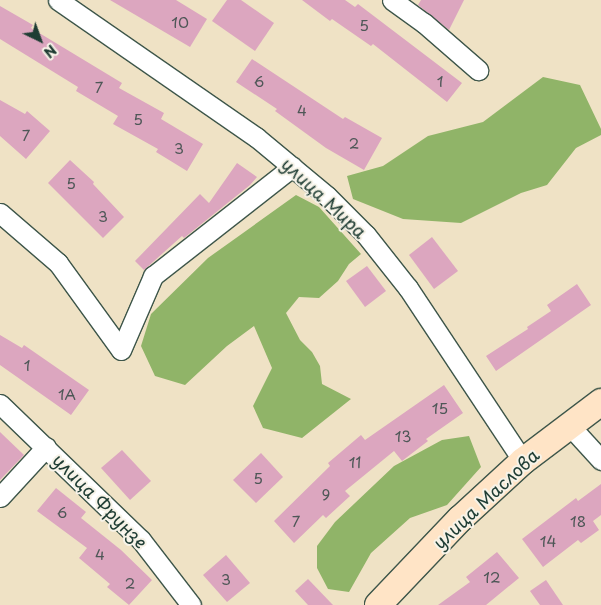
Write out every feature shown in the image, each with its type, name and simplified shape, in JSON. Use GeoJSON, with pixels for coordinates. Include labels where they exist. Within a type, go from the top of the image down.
{"type":"FeatureCollection","features":[{"type":"Feature","properties":{"kind":"main road","name":"улица Маслова"},"geometry":{"type":"LineString","coordinates":[[378,605],[460,519],[523,461],[601,402]]}},
{"type":"Feature","properties":{"kind":"street","name":"улица Мира"},"geometry":{"type":"LineString","coordinates":[[58,0],[256,137],[327,196],[366,235],[408,288],[523,461]]}},
{"type":"Feature","properties":{"kind":"street"},"geometry":{"type":"LineString","coordinates":[[392,0],[424,23],[478,70]]}},
{"type":"Feature","properties":{"kind":"street"},"geometry":{"type":"LineString","coordinates":[[0,213],[58,263],[121,350],[152,276],[292,167]]}},
{"type":"Feature","properties":{"kind":"street","name":"улица Фрунзе"},"geometry":{"type":"LineString","coordinates":[[0,404],[141,540],[191,605]]}},
{"type":"Feature","properties":{"kind":"street"},"geometry":{"type":"LineString","coordinates":[[570,426],[601,460]]}},
{"type":"Feature","properties":{"kind":"street"},"geometry":{"type":"LineString","coordinates":[[0,497],[46,447]]}},
{"type":"Feature","properties":{"kind":"green space"},"geometry":{"type":"Polygon","coordinates":[[[543,77],[580,85],[601,129],[601,135],[576,148],[547,185],[521,193],[461,223],[403,219],[353,199],[347,176],[383,166],[428,136],[483,122],[543,77]]]}},
{"type":"Feature","properties":{"kind":"green space"},"geometry":{"type":"Polygon","coordinates":[[[296,195],[319,207],[361,254],[349,264],[338,281],[319,298],[299,297],[286,313],[300,340],[312,352],[320,366],[322,384],[351,399],[302,438],[263,428],[253,406],[272,368],[254,326],[227,346],[185,385],[155,376],[141,346],[151,314],[208,258],[296,195]]]}},
{"type":"Feature","properties":{"kind":"green space"},"geometry":{"type":"Polygon","coordinates":[[[469,436],[481,467],[447,505],[410,518],[371,553],[349,592],[328,589],[317,568],[317,546],[335,522],[394,466],[442,440],[469,436]]]}},
{"type":"Feature","properties":{"kind":"building"},"geometry":{"type":"Polygon","coordinates":[[[110,0],[176,0],[207,19],[190,47],[110,0]]]}},
{"type":"Feature","properties":{"kind":"building"},"geometry":{"type":"Polygon","coordinates":[[[227,0],[241,0],[274,23],[255,51],[212,21],[227,0]]]}},
{"type":"Feature","properties":{"kind":"building"},"geometry":{"type":"Polygon","coordinates":[[[302,0],[345,0],[355,7],[358,4],[462,83],[447,102],[373,44],[371,46],[332,19],[330,21],[302,0]]]}},
{"type":"Feature","properties":{"kind":"building"},"geometry":{"type":"Polygon","coordinates":[[[421,0],[464,0],[449,30],[418,5],[421,0]]]}},
{"type":"Feature","properties":{"kind":"building"},"geometry":{"type":"Polygon","coordinates":[[[0,6],[33,25],[31,28],[122,83],[119,88],[164,113],[161,119],[203,144],[187,171],[156,152],[158,149],[113,124],[118,116],[76,91],[78,87],[0,39],[0,6]]]}},
{"type":"Feature","properties":{"kind":"building"},"geometry":{"type":"Polygon","coordinates":[[[252,59],[343,119],[345,117],[382,138],[364,170],[326,148],[275,111],[277,109],[236,82],[252,59]]]}},
{"type":"Feature","properties":{"kind":"building"},"geometry":{"type":"Polygon","coordinates":[[[0,100],[25,114],[27,111],[50,131],[26,159],[0,136],[0,100]]]}},
{"type":"Feature","properties":{"kind":"building"},"geometry":{"type":"Polygon","coordinates":[[[70,160],[94,182],[93,184],[124,217],[103,238],[48,183],[70,160]]]}},
{"type":"Feature","properties":{"kind":"building"},"geometry":{"type":"Polygon","coordinates":[[[237,163],[257,177],[250,185],[184,238],[182,236],[144,270],[135,261],[200,194],[209,203],[237,163]]]}},
{"type":"Feature","properties":{"kind":"building"},"geometry":{"type":"Polygon","coordinates":[[[432,237],[458,271],[434,289],[409,255],[432,237]]]}},
{"type":"Feature","properties":{"kind":"building"},"geometry":{"type":"Polygon","coordinates":[[[367,266],[386,291],[365,307],[346,281],[367,266]]]}},
{"type":"Feature","properties":{"kind":"building"},"geometry":{"type":"Polygon","coordinates":[[[577,284],[591,305],[496,371],[486,356],[528,329],[527,327],[551,311],[547,305],[577,284]]]}},
{"type":"Feature","properties":{"kind":"building"},"geometry":{"type":"Polygon","coordinates":[[[0,335],[22,348],[24,345],[89,390],[71,415],[0,365],[0,335]]]}},
{"type":"Feature","properties":{"kind":"building"},"geometry":{"type":"Polygon","coordinates":[[[444,385],[463,413],[426,439],[428,441],[402,461],[394,451],[345,491],[350,496],[326,518],[323,515],[294,543],[274,521],[330,466],[328,463],[361,435],[365,440],[444,385]]]}},
{"type":"Feature","properties":{"kind":"building"},"geometry":{"type":"Polygon","coordinates":[[[0,432],[24,455],[0,480],[0,432]]]}},
{"type":"Feature","properties":{"kind":"building"},"geometry":{"type":"Polygon","coordinates":[[[122,450],[151,481],[130,500],[101,468],[122,450]]]}},
{"type":"Feature","properties":{"kind":"building"},"geometry":{"type":"Polygon","coordinates":[[[261,453],[283,477],[256,503],[233,480],[261,453]]]}},
{"type":"Feature","properties":{"kind":"building"},"geometry":{"type":"Polygon","coordinates":[[[601,484],[601,515],[593,521],[599,530],[581,543],[578,540],[543,567],[522,539],[576,498],[578,501],[601,484]]]}},
{"type":"Feature","properties":{"kind":"building"},"geometry":{"type":"Polygon","coordinates":[[[56,488],[86,512],[81,518],[121,550],[152,580],[129,605],[107,587],[110,584],[79,558],[87,548],[37,511],[56,488]]]}},
{"type":"Feature","properties":{"kind":"building"},"geometry":{"type":"Polygon","coordinates":[[[497,552],[519,578],[486,605],[438,605],[470,582],[466,577],[497,552]]]}},
{"type":"Feature","properties":{"kind":"building"},"geometry":{"type":"Polygon","coordinates":[[[226,555],[250,583],[227,602],[203,575],[226,555]]]}},
{"type":"Feature","properties":{"kind":"building"},"geometry":{"type":"Polygon","coordinates":[[[308,579],[333,605],[308,605],[295,591],[308,579]]]}},
{"type":"Feature","properties":{"kind":"building"},"geometry":{"type":"Polygon","coordinates":[[[546,580],[563,605],[540,605],[530,591],[546,580]]]}}]}
